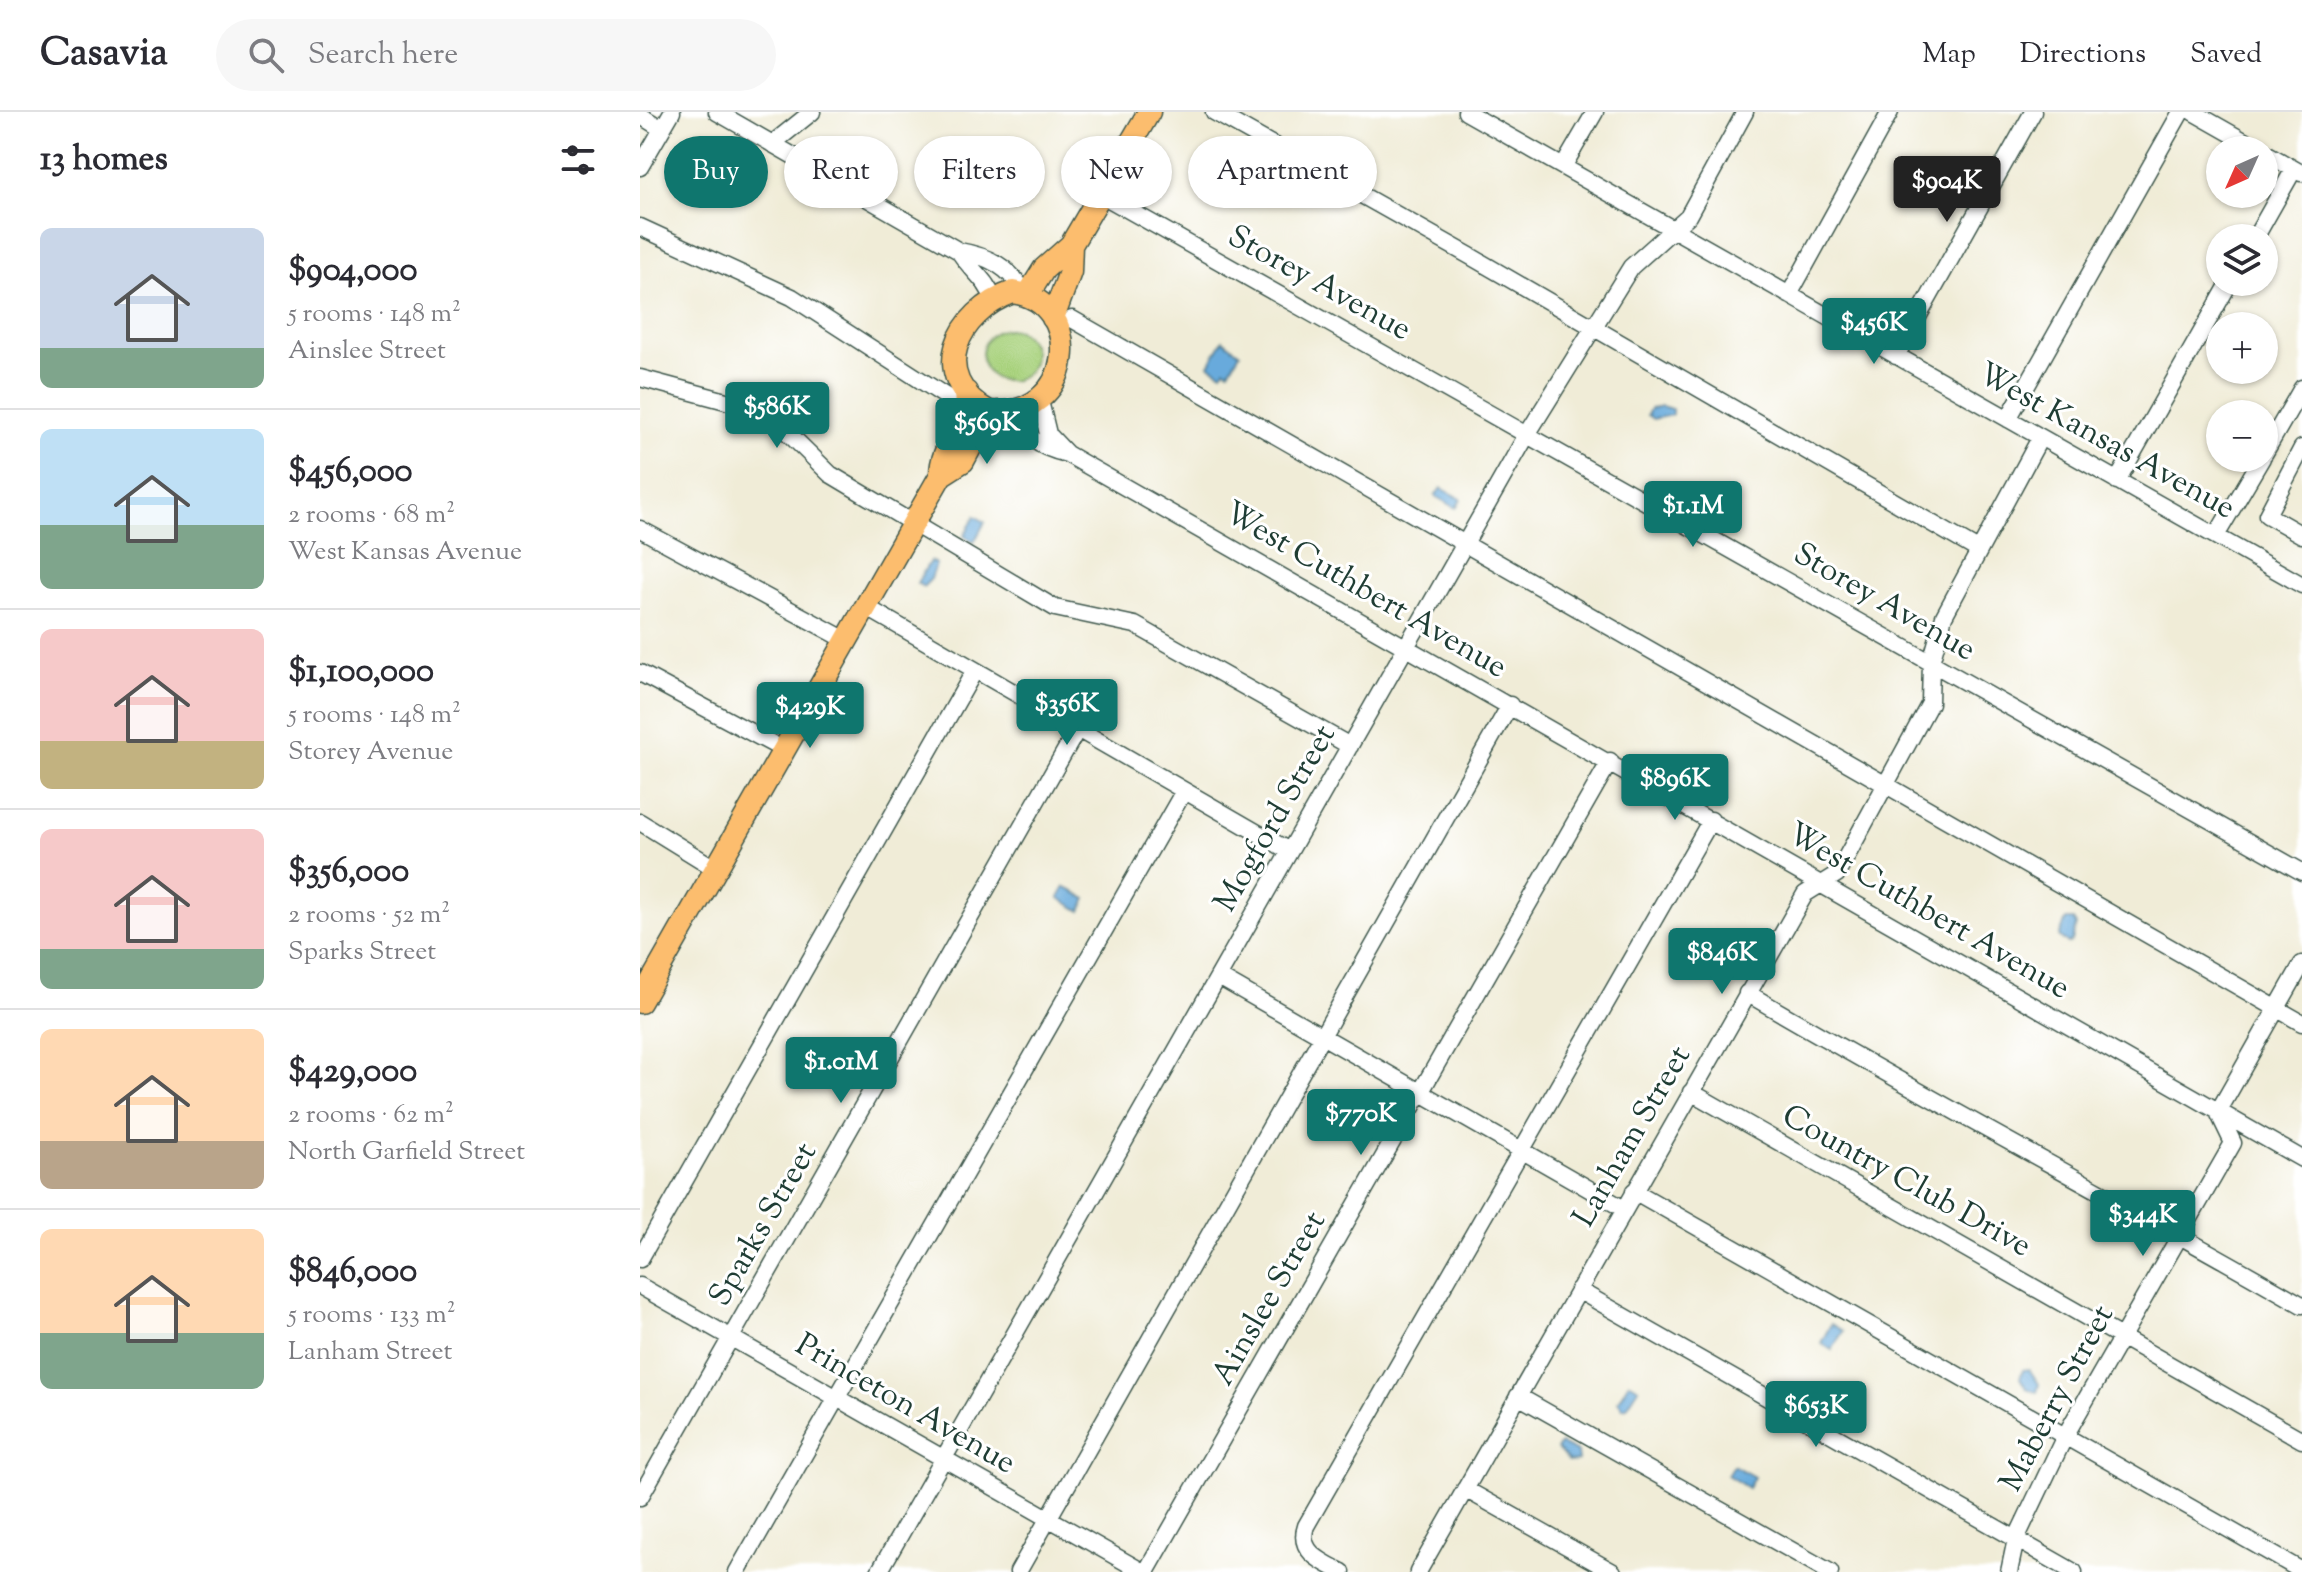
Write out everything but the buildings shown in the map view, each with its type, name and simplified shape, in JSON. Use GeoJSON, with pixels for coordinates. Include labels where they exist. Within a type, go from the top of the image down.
{"type":"FeatureCollection","features":[{"type":"Feature","properties":{"kind":"main road"},"geometry":{"type":"LineString","coordinates":[[1132,136],[1143,114]]}},
{"type":"Feature","properties":{"kind":"main road"},"geometry":{"type":"LineString","coordinates":[[1027,293],[1044,269],[1071,245],[1094,208]]}},
{"type":"Feature","properties":{"kind":"main road"},"geometry":{"type":"LineString","coordinates":[[640,1002],[647,973],[716,869],[941,475],[963,461],[979,431],[1007,411],[1040,401],[1058,376],[1071,245]]}},
{"type":"Feature","properties":{"kind":"main road"},"geometry":{"type":"LineString","coordinates":[[941,475],[941,460],[969,413],[962,398],[953,357],[956,339],[993,299],[1013,292],[1027,293],[1062,319]]}},
{"type":"Feature","properties":{"kind":"main road"},"geometry":{"type":"LineString","coordinates":[[962,398],[1007,411]]}},
{"type":"Feature","properties":{"kind":"street"},"geometry":{"type":"LineString","coordinates":[[640,167],[672,112]]}},
{"type":"Feature","properties":{"kind":"street"},"geometry":{"type":"LineString","coordinates":[[717,112],[959,251],[983,255],[1013,274],[1027,293]]}},
{"type":"Feature","properties":{"kind":"street"},"geometry":{"type":"LineString","coordinates":[[772,144],[812,112]]}},
{"type":"Feature","properties":{"kind":"street"},"geometry":{"type":"LineString","coordinates":[[1214,112],[1978,550]]}},
{"type":"Feature","properties":{"kind":"street","name":"West Kansas Avenue"},"geometry":{"type":"LineString","coordinates":[[1466,112],[2302,585]]}},
{"type":"Feature","properties":{"kind":"street"},"geometry":{"type":"LineString","coordinates":[[1563,167],[1595,112]]}},
{"type":"Feature","properties":{"kind":"street","name":"Mogford Street"},"geometry":{"type":"LineString","coordinates":[[879,1572],[1528,433],[1631,267],[1688,216],[1745,112]]}},
{"type":"Feature","properties":{"kind":"street"},"geometry":{"type":"LineString","coordinates":[[1789,295],[1890,112]]}},
{"type":"Feature","properties":{"kind":"street"},"geometry":{"type":"LineString","coordinates":[[1896,356],[2033,112]]}},
{"type":"Feature","properties":{"kind":"street"},"geometry":{"type":"LineString","coordinates":[[2008,419],[2181,112]]}},
{"type":"Feature","properties":{"kind":"street"},"geometry":{"type":"LineString","coordinates":[[640,115],[662,129]]}},
{"type":"Feature","properties":{"kind":"street"},"geometry":{"type":"LineString","coordinates":[[2205,115],[2238,136]]}},
{"type":"Feature","properties":{"kind":"street"},"geometry":{"type":"LineString","coordinates":[[2264,224],[2298,172],[2278,160]]}},
{"type":"Feature","properties":{"kind":"street","name":"Storey Avenue"},"geometry":{"type":"LineString","coordinates":[[1125,208],[2302,872]]}},
{"type":"Feature","properties":{"kind":"street"},"geometry":{"type":"LineString","coordinates":[[640,227],[792,297],[962,398]]}},
{"type":"Feature","properties":{"kind":"street"},"geometry":{"type":"LineString","coordinates":[[959,251],[969,268],[989,284],[993,299]]}},
{"type":"Feature","properties":{"kind":"street"},"geometry":{"type":"LineString","coordinates":[[2117,481],[2222,296]]}},
{"type":"Feature","properties":{"kind":"street"},"geometry":{"type":"LineString","coordinates":[[1062,319],[1465,544],[2302,1023]]}},
{"type":"Feature","properties":{"kind":"street"},"geometry":{"type":"LineString","coordinates":[[640,378],[756,409],[775,420],[830,474],[1055,608],[1135,625],[1350,746]]}},
{"type":"Feature","properties":{"kind":"street"},"geometry":{"type":"LineString","coordinates":[[2278,430],[2302,388]]}},
{"type":"Feature","properties":{"kind":"street","name":"West Cuthbert Avenue"},"geometry":{"type":"LineString","coordinates":[[1040,401],[1048,434],[1067,454]]}},
{"type":"Feature","properties":{"kind":"street","name":"West Cuthbert Avenue"},"geometry":{"type":"LineString","coordinates":[[1007,411],[1041,448],[1067,454],[1610,761],[2302,1159]]}},
{"type":"Feature","properties":{"kind":"street","name":"Lanham Street"},"geometry":{"type":"LineString","coordinates":[[1418,1572],[1805,894],[1837,874],[1888,785],[1930,703],[1931,662],[1944,616],[2040,438]]}},
{"type":"Feature","properties":{"kind":"street"},"geometry":{"type":"LineString","coordinates":[[2302,448],[2267,515],[2302,535]]}},
{"type":"Feature","properties":{"kind":"street"},"geometry":{"type":"LineString","coordinates":[[2216,536],[2254,472]]}},
{"type":"Feature","properties":{"kind":"street"},"geometry":{"type":"LineString","coordinates":[[640,529],[846,640]]}},
{"type":"Feature","properties":{"kind":"street"},"geometry":{"type":"LineString","coordinates":[[866,607],[1289,851]]}},
{"type":"Feature","properties":{"kind":"street"},"geometry":{"type":"LineString","coordinates":[[640,1259],[975,670]]}},
{"type":"Feature","properties":{"kind":"street"},"geometry":{"type":"LineString","coordinates":[[640,673],[784,750]]}},
{"type":"Feature","properties":{"kind":"street"},"geometry":{"type":"LineString","coordinates":[[1018,1572],[1510,705]]}},
{"type":"Feature","properties":{"kind":"street","name":"Sparks Street"},"geometry":{"type":"LineString","coordinates":[[640,1497],[1077,730]]}},
{"type":"Feature","properties":{"kind":"street","name":"Ainslee Street"},"geometry":{"type":"LineString","coordinates":[[1144,1572],[1610,761]]}},
{"type":"Feature","properties":{"kind":"street"},"geometry":{"type":"LineString","coordinates":[[737,1572],[1184,791]]}},
{"type":"Feature","properties":{"kind":"street"},"geometry":{"type":"LineString","coordinates":[[1342,1572],[1310,1553],[1304,1532],[1711,820]]}},
{"type":"Feature","properties":{"kind":"street"},"geometry":{"type":"LineString","coordinates":[[640,822],[716,869]]}},
{"type":"Feature","properties":{"kind":"street"},"geometry":{"type":"LineString","coordinates":[[2218,1112],[2302,964]]}},
{"type":"Feature","properties":{"kind":"street"},"geometry":{"type":"LineString","coordinates":[[1219,977],[1624,1209]]}},
{"type":"Feature","properties":{"kind":"street"},"geometry":{"type":"LineString","coordinates":[[1747,993],[2014,1147],[2179,1234],[2302,1305]]}},
{"type":"Feature","properties":{"kind":"street","name":"Country Club Drive"},"geometry":{"type":"LineString","coordinates":[[1691,1092],[2302,1440]]}},
{"type":"Feature","properties":{"kind":"street","name":"Maberry Street"},"geometry":{"type":"LineString","coordinates":[[2009,1572],[2016,1539],[2065,1436],[2233,1143],[2218,1112]]}},
{"type":"Feature","properties":{"kind":"street"},"geometry":{"type":"LineString","coordinates":[[1634,1191],[2302,1571]]}},
{"type":"Feature","properties":{"kind":"street","name":"Princeton Avenue"},"geometry":{"type":"LineString","coordinates":[[640,1286],[1144,1572]]}},
{"type":"Feature","properties":{"kind":"street"},"geometry":{"type":"LineString","coordinates":[[1578,1290],[2074,1572]]}},
{"type":"Feature","properties":{"kind":"street"},"geometry":{"type":"LineString","coordinates":[[1518,1396],[1830,1572]]}},
{"type":"Feature","properties":{"kind":"street"},"geometry":{"type":"LineString","coordinates":[[1465,1489],[1613,1572]]}},
{"type":"Feature","properties":{"kind":"green space"},"geometry":{"type":"Polygon","coordinates":[[[1008,329],[1026,337],[1034,355],[1026,373],[1008,381],[990,373],[982,355],[990,337],[1008,329]]]}},
{"type":"Feature","properties":{"kind":"water"},"geometry":{"type":"Polygon","coordinates":[[[1223,340],[1240,353],[1229,371],[1225,369],[1222,373],[1209,365],[1223,340]]]}},
{"type":"Feature","properties":{"kind":"water"},"geometry":{"type":"Polygon","coordinates":[[[1661,406],[1672,409],[1672,415],[1653,419],[1647,415],[1650,409],[1661,406]]]}},
{"type":"Feature","properties":{"kind":"water"},"geometry":{"type":"Polygon","coordinates":[[[1441,488],[1461,499],[1456,508],[1435,496],[1441,488]]]}},
{"type":"Feature","properties":{"kind":"water"},"geometry":{"type":"Polygon","coordinates":[[[975,516],[985,522],[974,542],[964,536],[975,516]]]}},
{"type":"Feature","properties":{"kind":"water"},"geometry":{"type":"Polygon","coordinates":[[[930,561],[936,564],[931,579],[923,587],[917,583],[930,561]]]}},
{"type":"Feature","properties":{"kind":"water"},"geometry":{"type":"Polygon","coordinates":[[[1065,887],[1087,899],[1081,911],[1059,898],[1065,887]]]}},
{"type":"Feature","properties":{"kind":"water"},"geometry":{"type":"Polygon","coordinates":[[[2066,920],[2073,920],[2076,925],[2072,941],[2068,944],[2059,937],[2066,920]]]}},
{"type":"Feature","properties":{"kind":"water"},"geometry":{"type":"Polygon","coordinates":[[[1831,1324],[1843,1331],[1832,1350],[1821,1343],[1831,1324]]]}},
{"type":"Feature","properties":{"kind":"water"},"geometry":{"type":"Polygon","coordinates":[[[2029,1369],[2039,1384],[2037,1392],[2026,1388],[2020,1378],[2023,1370],[2029,1369]]]}},
{"type":"Feature","properties":{"kind":"water"},"geometry":{"type":"Polygon","coordinates":[[[1629,1382],[1639,1388],[1627,1407],[1623,1408],[1618,1401],[1629,1382]]]}},
{"type":"Feature","properties":{"kind":"water"},"geometry":{"type":"Polygon","coordinates":[[[1561,1444],[1577,1452],[1578,1461],[1569,1462],[1557,1449],[1561,1444]]]}},
{"type":"Feature","properties":{"kind":"water"},"geometry":{"type":"Polygon","coordinates":[[[1733,1465],[1754,1477],[1748,1488],[1727,1475],[1733,1465]]]}}]}
